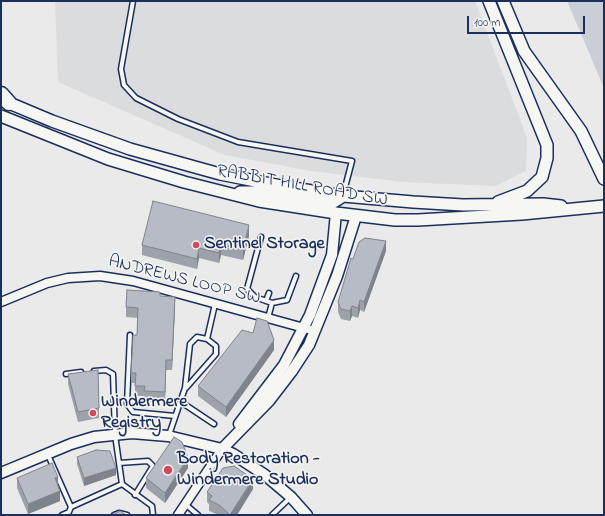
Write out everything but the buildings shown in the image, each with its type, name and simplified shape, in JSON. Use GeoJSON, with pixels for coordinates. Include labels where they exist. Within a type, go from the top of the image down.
{"type":"FeatureCollection","features":[{"type":"Feature","properties":{"kind":"main road"},"geometry":{"type":"LineString","coordinates":[[489,1],[547,145],[547,158],[542,177],[533,187],[520,195],[490,205]]}},
{"type":"Feature","properties":{"kind":"main road"},"geometry":{"type":"LineString","coordinates":[[495,1],[506,29],[517,46],[524,51]]}},
{"type":"Feature","properties":{"kind":"main road"},"geometry":{"type":"LineString","coordinates":[[503,1],[524,51],[581,130],[604,179]]}},
{"type":"Feature","properties":{"kind":"main road","name":"RABBIT HILL ROAD SW"},"geometry":{"type":"LineString","coordinates":[[4,99],[94,136],[167,160],[250,180],[343,196],[414,202],[490,205],[543,204],[584,208]]}},
{"type":"Feature","properties":{"kind":"main road","name":"RABBIT HILL ROAD SW"},"geometry":{"type":"LineString","coordinates":[[1,116],[108,159],[184,182],[259,201],[356,216],[395,220],[426,220],[604,206]]}},
{"type":"Feature","properties":{"kind":"main road"},"geometry":{"type":"LineString","coordinates":[[225,193],[249,191],[332,203],[343,196]]}},
{"type":"Feature","properties":{"kind":"street"},"geometry":{"type":"LineString","coordinates":[[178,515],[222,449],[284,364],[303,329],[319,294],[332,255],[336,213]]}},
{"type":"Feature","properties":{"kind":"street"},"geometry":{"type":"LineString","coordinates":[[222,449],[269,401],[292,371],[315,331],[337,276],[356,216]]}},
{"type":"Feature","properties":{"kind":"street","name":"ANDREWS LOOP SW"},"geometry":{"type":"LineString","coordinates":[[1,302],[47,283],[68,278],[100,276],[133,281],[303,329],[315,331]]}},
{"type":"Feature","properties":{"kind":"street"},"geometry":{"type":"LineString","coordinates":[[1,473],[48,453],[94,437],[132,433],[168,436],[222,449],[265,475],[291,497],[307,515]]}},
{"type":"Feature","properties":{"kind":"lane"},"geometry":{"type":"LineString","coordinates":[[133,1],[121,69],[124,85],[136,98],[178,119],[238,142],[352,161],[343,196]]}},
{"type":"Feature","properties":{"kind":"lane"},"geometry":{"type":"LineString","coordinates":[[261,237],[247,289],[255,297],[272,303],[288,300],[296,276]]}},
{"type":"Feature","properties":{"kind":"lane"},"geometry":{"type":"LineString","coordinates":[[266,301],[269,293]]}},
{"type":"Feature","properties":{"kind":"lane"},"geometry":{"type":"LineString","coordinates":[[268,319],[272,303]]}},
{"type":"Feature","properties":{"kind":"lane"},"geometry":{"type":"LineString","coordinates":[[207,339],[215,304]]}},
{"type":"Feature","properties":{"kind":"lane"},"geometry":{"type":"LineString","coordinates":[[130,335],[128,404],[133,412],[175,416]]}},
{"type":"Feature","properties":{"kind":"lane"},"geometry":{"type":"LineString","coordinates":[[168,436],[185,388],[190,344],[197,337],[207,339],[216,346],[216,354],[185,388]]}},
{"type":"Feature","properties":{"kind":"lane"},"geometry":{"type":"LineString","coordinates":[[66,374],[106,370],[113,374],[115,434],[122,484],[152,506],[153,515]]}},
{"type":"Feature","properties":{"kind":"lane"},"geometry":{"type":"LineString","coordinates":[[181,402],[214,424]]}},
{"type":"Feature","properties":{"kind":"lane"},"geometry":{"type":"LineString","coordinates":[[48,453],[71,507]]}},
{"type":"Feature","properties":{"kind":"lane"},"geometry":{"type":"LineString","coordinates":[[119,463],[148,461],[153,466],[135,495]]}},
{"type":"Feature","properties":{"kind":"lane"},"geometry":{"type":"LineString","coordinates":[[62,515],[69,512],[71,507],[122,484]]}},
{"type":"Feature","properties":{"kind":"lane"},"geometry":{"type":"LineString","coordinates":[[272,515],[291,497]]}},
{"type":"Feature","properties":{"kind":"lane"},"geometry":{"type":"LineString","coordinates":[[185,504],[197,515]]}},
{"type":"Feature","properties":{"kind":"lane"},"geometry":{"type":"LineString","coordinates":[[114,515],[119,513],[127,515]]}},
{"type":"Feature","properties":{"kind":"shaded area"},"geometry":{"type":"Polygon","coordinates":[[[55,1],[475,1],[527,138],[526,171],[495,186],[403,182],[311,171],[225,155],[58,82],[55,1]]]}},
{"type":"Feature","properties":{"kind":"shaded area"},"geometry":{"type":"Polygon","coordinates":[[[567,1],[604,1],[604,88],[567,1]]]}},
{"type":"Feature","properties":{"kind":"place","name":"Sentinel Storage"},"geometry":{"type":"Point","coordinates":[196,245]}},
{"type":"Feature","properties":{"kind":"place","name":"Windermere Registry"},"geometry":{"type":"Point","coordinates":[93,413]}},
{"type":"Feature","properties":{"kind":"place","name":"Body Restoration - Windermere Studio"},"geometry":{"type":"Point","coordinates":[168,470]}}]}
